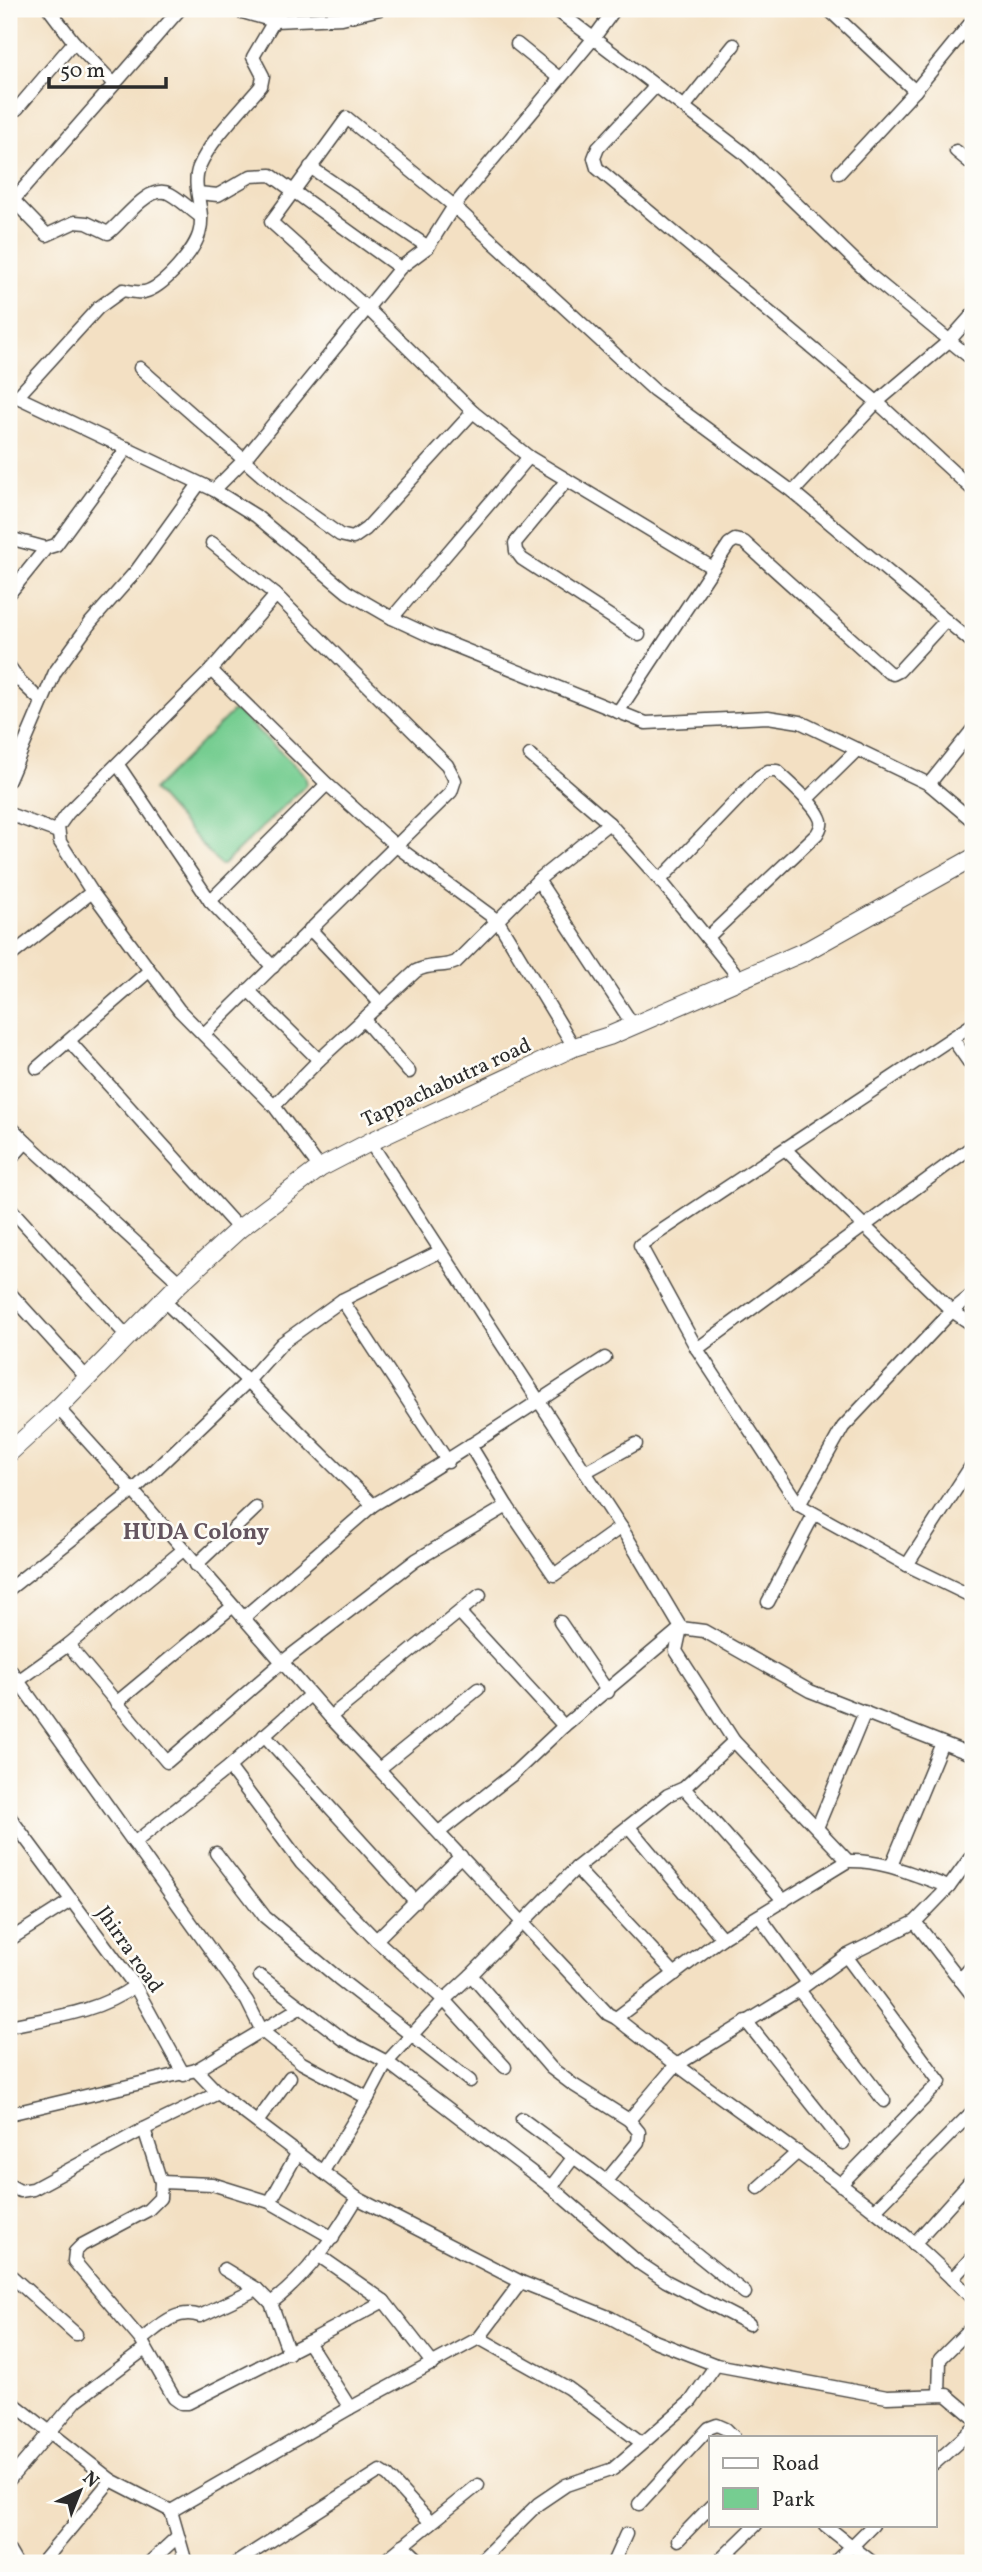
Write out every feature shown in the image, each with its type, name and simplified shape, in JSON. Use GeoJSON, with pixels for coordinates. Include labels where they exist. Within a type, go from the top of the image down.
{"type":"FeatureCollection","features":[{"type":"Feature","properties":{"kind":"main road","name":"Tappachabutra road"},"geometry":{"type":"LineString","coordinates":[[9,1453],[58,1408],[126,1335],[239,1228],[320,1168],[574,1047],[633,1026],[808,950],[973,858]]}},
{"type":"Feature","properties":{"kind":"street"},"geometry":{"type":"LineString","coordinates":[[49,9],[74,42],[114,84]]}},
{"type":"Feature","properties":{"kind":"street"},"geometry":{"type":"LineString","coordinates":[[180,9],[11,202],[47,236],[75,222],[88,223],[108,233],[146,196],[158,191],[168,193],[201,217]]}},
{"type":"Feature","properties":{"kind":"street"},"geometry":{"type":"LineString","coordinates":[[232,9],[274,21],[342,18],[380,9]]}},
{"type":"Feature","properties":{"kind":"street"},"geometry":{"type":"LineString","coordinates":[[555,9],[744,153],[872,277],[973,360]]}},
{"type":"Feature","properties":{"kind":"street"},"geometry":{"type":"LineString","coordinates":[[214,490],[243,461],[400,268],[428,247],[454,206],[593,40],[615,9]]}},
{"type":"Feature","properties":{"kind":"street"},"geometry":{"type":"LineString","coordinates":[[828,9],[843,13],[915,91]]}},
{"type":"Feature","properties":{"kind":"street"},"geometry":{"type":"LineString","coordinates":[[839,173],[915,91],[973,20]]}},
{"type":"Feature","properties":{"kind":"street"},"geometry":{"type":"LineString","coordinates":[[274,21],[255,49],[253,57],[263,76],[261,86],[201,163],[196,181],[201,217],[200,232],[193,247],[159,286],[144,292],[123,290],[97,308],[13,394],[214,490],[256,516],[347,592],[392,618],[646,723],[768,717],[800,722],[929,784],[973,821]]}},
{"type":"Feature","properties":{"kind":"street"},"geometry":{"type":"LineString","coordinates":[[9,109],[17,108],[74,42]]}},
{"type":"Feature","properties":{"kind":"street"},"geometry":{"type":"LineString","coordinates":[[517,44],[559,78]]}},
{"type":"Feature","properties":{"kind":"street"},"geometry":{"type":"LineString","coordinates":[[684,107],[734,45]]}},
{"type":"Feature","properties":{"kind":"street"},"geometry":{"type":"LineString","coordinates":[[656,86],[598,148],[594,158],[597,168],[877,402],[973,490]]}},
{"type":"Feature","properties":{"kind":"street"},"geometry":{"type":"LineString","coordinates":[[713,568],[528,457],[473,412],[368,309],[271,222],[347,118],[454,206],[654,390],[793,492],[973,643]]}},
{"type":"Feature","properties":{"kind":"street"},"geometry":{"type":"LineString","coordinates":[[957,151],[973,165]]}},
{"type":"Feature","properties":{"kind":"street"},"geometry":{"type":"LineString","coordinates":[[310,167],[428,247]]}},
{"type":"Feature","properties":{"kind":"street"},"geometry":{"type":"LineString","coordinates":[[198,194],[218,195],[251,176],[271,175],[400,268]]}},
{"type":"Feature","properties":{"kind":"street"},"geometry":{"type":"LineString","coordinates":[[793,492],[877,402],[949,341],[973,314]]}},
{"type":"Feature","properties":{"kind":"street"},"geometry":{"type":"LineString","coordinates":[[140,368],[243,461],[330,529],[353,538],[366,529],[473,412]]}},
{"type":"Feature","properties":{"kind":"street"},"geometry":{"type":"LineString","coordinates":[[9,538],[46,548],[56,545],[127,448]]}},
{"type":"Feature","properties":{"kind":"street"},"geometry":{"type":"LineString","coordinates":[[392,618],[528,457]]}},
{"type":"Feature","properties":{"kind":"street"},"geometry":{"type":"LineString","coordinates":[[567,480],[515,543],[516,551],[522,559],[639,635]]}},
{"type":"Feature","properties":{"kind":"street"},"geometry":{"type":"LineString","coordinates":[[10,775],[55,672],[137,570],[199,484]]}},
{"type":"Feature","properties":{"kind":"street"},"geometry":{"type":"LineString","coordinates":[[618,712],[729,544],[735,540],[744,542],[893,674],[899,671],[946,620]]}},
{"type":"Feature","properties":{"kind":"street"},"geometry":{"type":"LineString","coordinates":[[204,1034],[451,792],[455,780],[447,765],[276,595],[212,543]]}},
{"type":"Feature","properties":{"kind":"street"},"geometry":{"type":"LineString","coordinates":[[9,594],[46,548]]}},
{"type":"Feature","properties":{"kind":"street"},"geometry":{"type":"LineString","coordinates":[[276,595],[211,670],[68,813],[58,827],[58,832],[60,842],[92,892],[179,1010],[274,1106],[320,1168]]}},
{"type":"Feature","properties":{"kind":"street"},"geometry":{"type":"LineString","coordinates":[[9,666],[42,702]]}},
{"type":"Feature","properties":{"kind":"street"},"geometry":{"type":"LineString","coordinates":[[211,670],[327,784],[396,846],[498,921],[574,1047]]}},
{"type":"Feature","properties":{"kind":"street"},"geometry":{"type":"LineString","coordinates":[[929,784],[973,729]]}},
{"type":"Feature","properties":{"kind":"street"},"geometry":{"type":"LineString","coordinates":[[806,800],[858,749]]}},
{"type":"Feature","properties":{"kind":"street"},"geometry":{"type":"LineString","coordinates":[[530,755],[609,823],[660,880],[740,979]]}},
{"type":"Feature","properties":{"kind":"street"},"geometry":{"type":"LineString","coordinates":[[117,765],[210,901],[273,967]]}},
{"type":"Feature","properties":{"kind":"street"},"geometry":{"type":"LineString","coordinates":[[660,880],[760,776],[768,771],[777,771],[821,818],[822,825],[817,834],[708,938]]}},
{"type":"Feature","properties":{"kind":"street"},"geometry":{"type":"LineString","coordinates":[[210,901],[327,784]]}},
{"type":"Feature","properties":{"kind":"street"},"geometry":{"type":"LineString","coordinates":[[9,814],[58,832]]}},
{"type":"Feature","properties":{"kind":"street"},"geometry":{"type":"LineString","coordinates":[[274,1106],[319,1060],[416,971],[425,966],[446,967],[456,962],[538,880],[609,823]]}},
{"type":"Feature","properties":{"kind":"street"},"geometry":{"type":"LineString","coordinates":[[538,880],[633,1026]]}},
{"type":"Feature","properties":{"kind":"street"},"geometry":{"type":"LineString","coordinates":[[9,957],[92,892]]}},
{"type":"Feature","properties":{"kind":"street"},"geometry":{"type":"LineString","coordinates":[[310,929],[381,1004]]}},
{"type":"Feature","properties":{"kind":"street"},"geometry":{"type":"LineString","coordinates":[[37,1068],[149,971]]}},
{"type":"Feature","properties":{"kind":"street"},"geometry":{"type":"LineString","coordinates":[[248,990],[319,1060]]}},
{"type":"Feature","properties":{"kind":"street"},"geometry":{"type":"LineString","coordinates":[[363,1019],[409,1072]]}},
{"type":"Feature","properties":{"kind":"street"},"geometry":{"type":"LineString","coordinates":[[973,1024],[640,1245],[697,1349],[799,1506],[907,1565],[973,1597]]}},
{"type":"Feature","properties":{"kind":"street"},"geometry":{"type":"LineString","coordinates":[[952,1038],[973,1068]]}},
{"type":"Feature","properties":{"kind":"street"},"geometry":{"type":"LineString","coordinates":[[70,1042],[239,1228]]}},
{"type":"Feature","properties":{"kind":"street"},"geometry":{"type":"LineString","coordinates":[[9,1125],[180,1283]]}},
{"type":"Feature","properties":{"kind":"street"},"geometry":{"type":"LineString","coordinates":[[9,1161],[26,1142]]}},
{"type":"Feature","properties":{"kind":"street"},"geometry":{"type":"LineString","coordinates":[[370,1142],[439,1252],[621,1527],[681,1628],[677,1651],[734,1741],[848,1861]]}},
{"type":"Feature","properties":{"kind":"street"},"geometry":{"type":"LineString","coordinates":[[697,1349],[973,1146]]}},
{"type":"Feature","properties":{"kind":"street"},"geometry":{"type":"LineString","coordinates":[[786,1150],[952,1311],[973,1325]]}},
{"type":"Feature","properties":{"kind":"street"},"geometry":{"type":"LineString","coordinates":[[9,1207],[126,1335]]}},
{"type":"Feature","properties":{"kind":"street"},"geometry":{"type":"LineString","coordinates":[[9,1589],[134,1492],[248,1381],[282,1343],[342,1300],[439,1252]]}},
{"type":"Feature","properties":{"kind":"street"},"geometry":{"type":"LineString","coordinates":[[9,1292],[87,1378]]}},
{"type":"Feature","properties":{"kind":"street"},"geometry":{"type":"LineString","coordinates":[[799,1506],[844,1427],[952,1311],[973,1294]]}},
{"type":"Feature","properties":{"kind":"street"},"geometry":{"type":"LineString","coordinates":[[163,1300],[373,1505]]}},
{"type":"Feature","properties":{"kind":"street"},"geometry":{"type":"LineString","coordinates":[[342,1300],[448,1462]]}},
{"type":"Feature","properties":{"kind":"street"},"geometry":{"type":"LineString","coordinates":[[243,1618],[373,1505],[448,1462],[605,1358]]}},
{"type":"Feature","properties":{"kind":"street"},"geometry":{"type":"LineString","coordinates":[[58,1408],[310,1695],[608,2014],[675,2066],[875,2210],[973,2299]]}},
{"type":"Feature","properties":{"kind":"street"},"geometry":{"type":"LineString","coordinates":[[585,1472],[636,1444]]}},
{"type":"Feature","properties":{"kind":"street"},"geometry":{"type":"LineString","coordinates":[[470,1445],[554,1575],[621,1527]]}},
{"type":"Feature","properties":{"kind":"street"},"geometry":{"type":"LineString","coordinates":[[907,1565],[973,1464]]}},
{"type":"Feature","properties":{"kind":"street"},"geometry":{"type":"LineString","coordinates":[[68,1645],[167,1762],[281,1663],[416,1560],[507,1506]]}},
{"type":"Feature","properties":{"kind":"street"},"geometry":{"type":"LineString","coordinates":[[195,1564],[256,1508]]}},
{"type":"Feature","properties":{"kind":"street"},"geometry":{"type":"LineString","coordinates":[[768,1602],[814,1514]]}},
{"type":"Feature","properties":{"kind":"street"},"geometry":{"type":"LineString","coordinates":[[19,1681],[68,1645],[183,1550]]}},
{"type":"Feature","properties":{"kind":"street"},"geometry":{"type":"LineString","coordinates":[[330,1717],[480,1595]]}},
{"type":"Feature","properties":{"kind":"street"},"geometry":{"type":"LineString","coordinates":[[116,1703],[232,1607]]}},
{"type":"Feature","properties":{"kind":"street"},"geometry":{"type":"LineString","coordinates":[[460,1613],[565,1726]]}},
{"type":"Feature","properties":{"kind":"street"},"geometry":{"type":"LineString","coordinates":[[560,1622],[608,1692]]}},
{"type":"Feature","properties":{"kind":"street"},"geometry":{"type":"LineString","coordinates":[[439,1832],[513,1774],[565,1726],[681,1628],[704,1631],[810,1691],[973,1755]]}},
{"type":"Feature","properties":{"kind":"street"},"geometry":{"type":"LineString","coordinates":[[9,1668],[247,2001],[262,2031],[302,2063],[368,2098]]}},
{"type":"Feature","properties":{"kind":"street"},"geometry":{"type":"LineString","coordinates":[[379,1769],[478,1689]]}},
{"type":"Feature","properties":{"kind":"street"},"geometry":{"type":"LineString","coordinates":[[134,1843],[229,1766],[310,1695]]}},
{"type":"Feature","properties":{"kind":"street"},"geometry":{"type":"LineString","coordinates":[[817,1828],[865,1712]]}},
{"type":"Feature","properties":{"kind":"street"},"geometry":{"type":"LineString","coordinates":[[264,1735],[416,1902]]}},
{"type":"Feature","properties":{"kind":"street"},"geometry":{"type":"LineString","coordinates":[[323,2171],[387,2062],[443,2000],[576,1868],[668,1795],[684,1788],[734,1741]]}},
{"type":"Feature","properties":{"kind":"street"},"geometry":{"type":"LineString","coordinates":[[891,1866],[942,1743]]}},
{"type":"Feature","properties":{"kind":"street"},"geometry":{"type":"LineString","coordinates":[[229,1766],[302,1863],[376,1940],[443,2000],[505,2067]]}},
{"type":"Feature","properties":{"kind":"street"},"geometry":{"type":"LineString","coordinates":[[684,1788],[784,1901]]}},
{"type":"Feature","properties":{"kind":"street","name":"Jhirra road"},"geometry":{"type":"LineString","coordinates":[[9,1816],[135,1986],[190,2073],[357,2199],[521,2282],[611,2318],[652,2340],[716,2365],[887,2397],[939,2395]]}},
{"type":"Feature","properties":{"kind":"street"},"geometry":{"type":"LineString","coordinates":[[629,1828],[722,1938]]}},
{"type":"Feature","properties":{"kind":"street"},"geometry":{"type":"LineString","coordinates":[[216,1853],[265,1917],[470,2081]]}},
{"type":"Feature","properties":{"kind":"street"},"geometry":{"type":"LineString","coordinates":[[629,2120],[675,2066],[803,1987],[846,1956],[915,1922],[948,1887],[973,1854]]}},
{"type":"Feature","properties":{"kind":"street"},"geometry":{"type":"LineString","coordinates":[[376,1940],[461,1856]]}},
{"type":"Feature","properties":{"kind":"street"},"geometry":{"type":"LineString","coordinates":[[616,2018],[722,1938],[848,1861],[868,1861],[891,1866],[948,1887]]}},
{"type":"Feature","properties":{"kind":"street"},"geometry":{"type":"LineString","coordinates":[[576,1868],[675,1974]]}},
{"type":"Feature","properties":{"kind":"street"},"geometry":{"type":"LineString","coordinates":[[9,1940],[72,1900]]}},
{"type":"Feature","properties":{"kind":"street"},"geometry":{"type":"LineString","coordinates":[[760,1917],[803,1987],[884,2101]]}},
{"type":"Feature","properties":{"kind":"street"},"geometry":{"type":"LineString","coordinates":[[915,1922],[973,1996]]}},
{"type":"Feature","properties":{"kind":"street"},"geometry":{"type":"LineString","coordinates":[[840,2185],[940,2082],[846,1956]]}},
{"type":"Feature","properties":{"kind":"street"},"geometry":{"type":"LineString","coordinates":[[960,1980],[973,1965]]}},
{"type":"Feature","properties":{"kind":"street"},"geometry":{"type":"LineString","coordinates":[[471,1975],[551,2068],[629,2120],[639,2132],[638,2141],[606,2181]]}},
{"type":"Feature","properties":{"kind":"street"},"geometry":{"type":"LineString","coordinates":[[261,1976],[343,2039],[387,2062],[551,2187],[639,2263],[666,2281],[749,2324]]}},
{"type":"Feature","properties":{"kind":"street"},"geometry":{"type":"LineString","coordinates":[[9,2026],[90,2010],[118,1999],[135,1986]]}},
{"type":"Feature","properties":{"kind":"street"},"geometry":{"type":"LineString","coordinates":[[9,2114],[190,2073],[301,2007]]}},
{"type":"Feature","properties":{"kind":"street"},"geometry":{"type":"LineString","coordinates":[[746,2021],[843,2143]]}},
{"type":"Feature","properties":{"kind":"street"},"geometry":{"type":"LineString","coordinates":[[257,2122],[290,2077]]}},
{"type":"Feature","properties":{"kind":"street"},"geometry":{"type":"LineString","coordinates":[[9,2185],[20,2192],[33,2189],[144,2129],[182,2113],[218,2093]]}},
{"type":"Feature","properties":{"kind":"street"},"geometry":{"type":"LineString","coordinates":[[875,2210],[973,2111]]}},
{"type":"Feature","properties":{"kind":"street"},"geometry":{"type":"LineString","coordinates":[[522,2119],[606,2181],[745,2293]]}},
{"type":"Feature","properties":{"kind":"street"},"geometry":{"type":"LineString","coordinates":[[144,2129],[161,2182],[160,2198],[148,2210],[82,2245],[75,2252],[74,2260],[143,2345],[174,2398],[181,2403],[188,2403],[289,2353],[384,2301]]}},
{"type":"Feature","properties":{"kind":"street"},"geometry":{"type":"LineString","coordinates":[[758,2188],[798,2152]]}},
{"type":"Feature","properties":{"kind":"street"},"geometry":{"type":"LineString","coordinates":[[270,2202],[297,2154]]}},
{"type":"Feature","properties":{"kind":"street"},"geometry":{"type":"LineString","coordinates":[[551,2187],[573,2158]]}},
{"type":"Feature","properties":{"kind":"street"},"geometry":{"type":"LineString","coordinates":[[914,2244],[973,2178]]}},
{"type":"Feature","properties":{"kind":"street"},"geometry":{"type":"LineString","coordinates":[[161,2182],[212,2184],[270,2202],[333,2238]]}},
{"type":"Feature","properties":{"kind":"street"},"geometry":{"type":"LineString","coordinates":[[271,2304],[291,2288],[333,2238],[357,2199]]}},
{"type":"Feature","properties":{"kind":"street"},"geometry":{"type":"LineString","coordinates":[[318,2255],[384,2301],[433,2364]]}},
{"type":"Feature","properties":{"kind":"street"},"geometry":{"type":"LineString","coordinates":[[952,2279],[973,2256]]}},
{"type":"Feature","properties":{"kind":"street"},"geometry":{"type":"LineString","coordinates":[[224,2269],[257,2289],[271,2304],[289,2353]]}},
{"type":"Feature","properties":{"kind":"street"},"geometry":{"type":"LineString","coordinates":[[10,2280],[76,2334]]}},
{"type":"Feature","properties":{"kind":"street"},"geometry":{"type":"LineString","coordinates":[[171,2511],[350,2407],[479,2338],[521,2282]]}},
{"type":"Feature","properties":{"kind":"street"},"geometry":{"type":"LineString","coordinates":[[9,2480],[77,2400],[173,2316],[188,2312],[200,2316],[257,2289]]}},
{"type":"Feature","properties":{"kind":"street"},"geometry":{"type":"LineString","coordinates":[[973,2326],[940,2359],[939,2395],[947,2395],[973,2417]]}},
{"type":"Feature","properties":{"kind":"street"},"geometry":{"type":"LineString","coordinates":[[479,2338],[568,2388],[642,2443]]}},
{"type":"Feature","properties":{"kind":"street"},"geometry":{"type":"LineString","coordinates":[[308,2342],[350,2407]]}},
{"type":"Feature","properties":{"kind":"street"},"geometry":{"type":"LineString","coordinates":[[478,2563],[538,2504],[566,2486],[612,2469],[691,2401],[716,2365]]}},
{"type":"Feature","properties":{"kind":"street"},"geometry":{"type":"LineString","coordinates":[[9,2400],[111,2480],[171,2511],[186,2563]]}},
{"type":"Feature","properties":{"kind":"street"},"geometry":{"type":"LineString","coordinates":[[639,2504],[709,2428],[717,2425],[733,2436]]}},
{"type":"Feature","properties":{"kind":"street"},"geometry":{"type":"LineString","coordinates":[[936,2462],[973,2429]]}},
{"type":"Feature","properties":{"kind":"street"},"geometry":{"type":"LineString","coordinates":[[236,2563],[380,2471],[388,2476],[431,2523]]}},
{"type":"Feature","properties":{"kind":"street"},"geometry":{"type":"LineString","coordinates":[[42,2563],[111,2480]]}},
{"type":"Feature","properties":{"kind":"street"},"geometry":{"type":"LineString","coordinates":[[382,2563],[478,2485]]}},
{"type":"Feature","properties":{"kind":"street"},"geometry":{"type":"LineString","coordinates":[[678,2540],[709,2508]]}},
{"type":"Feature","properties":{"kind":"street"},"geometry":{"type":"LineString","coordinates":[[717,2563],[755,2526]]}},
{"type":"Feature","properties":{"kind":"street"},"geometry":{"type":"LineString","coordinates":[[826,2526],[873,2563]]}},
{"type":"Feature","properties":{"kind":"street"},"geometry":{"type":"LineString","coordinates":[[835,2563],[872,2526]]}},
{"type":"Feature","properties":{"kind":"street"},"geometry":{"type":"LineString","coordinates":[[613,2563],[626,2534]]}},
{"type":"Feature","properties":{"kind":"street"},"geometry":{"type":"LineString","coordinates":[[149,2563],[177,2537]]}},
{"type":"Feature","properties":{"kind":"street"},"geometry":{"type":"LineString","coordinates":[[403,2545],[422,2563]]}},
{"type":"Feature","properties":{"kind":"street"},"geometry":{"type":"LineString","coordinates":[[9,2551],[16,2563]]}},
{"type":"Feature","properties":{"kind":"green space"},"geometry":{"type":"Polygon","coordinates":[[[237,711],[305,775],[307,784],[220,865],[153,790],[232,712],[237,711]]]}},
{"type":"Feature","properties":{"kind":"district","name":"HUDA Colony"},"geometry":{"type":"Point","coordinates":[196,1531]}}]}
